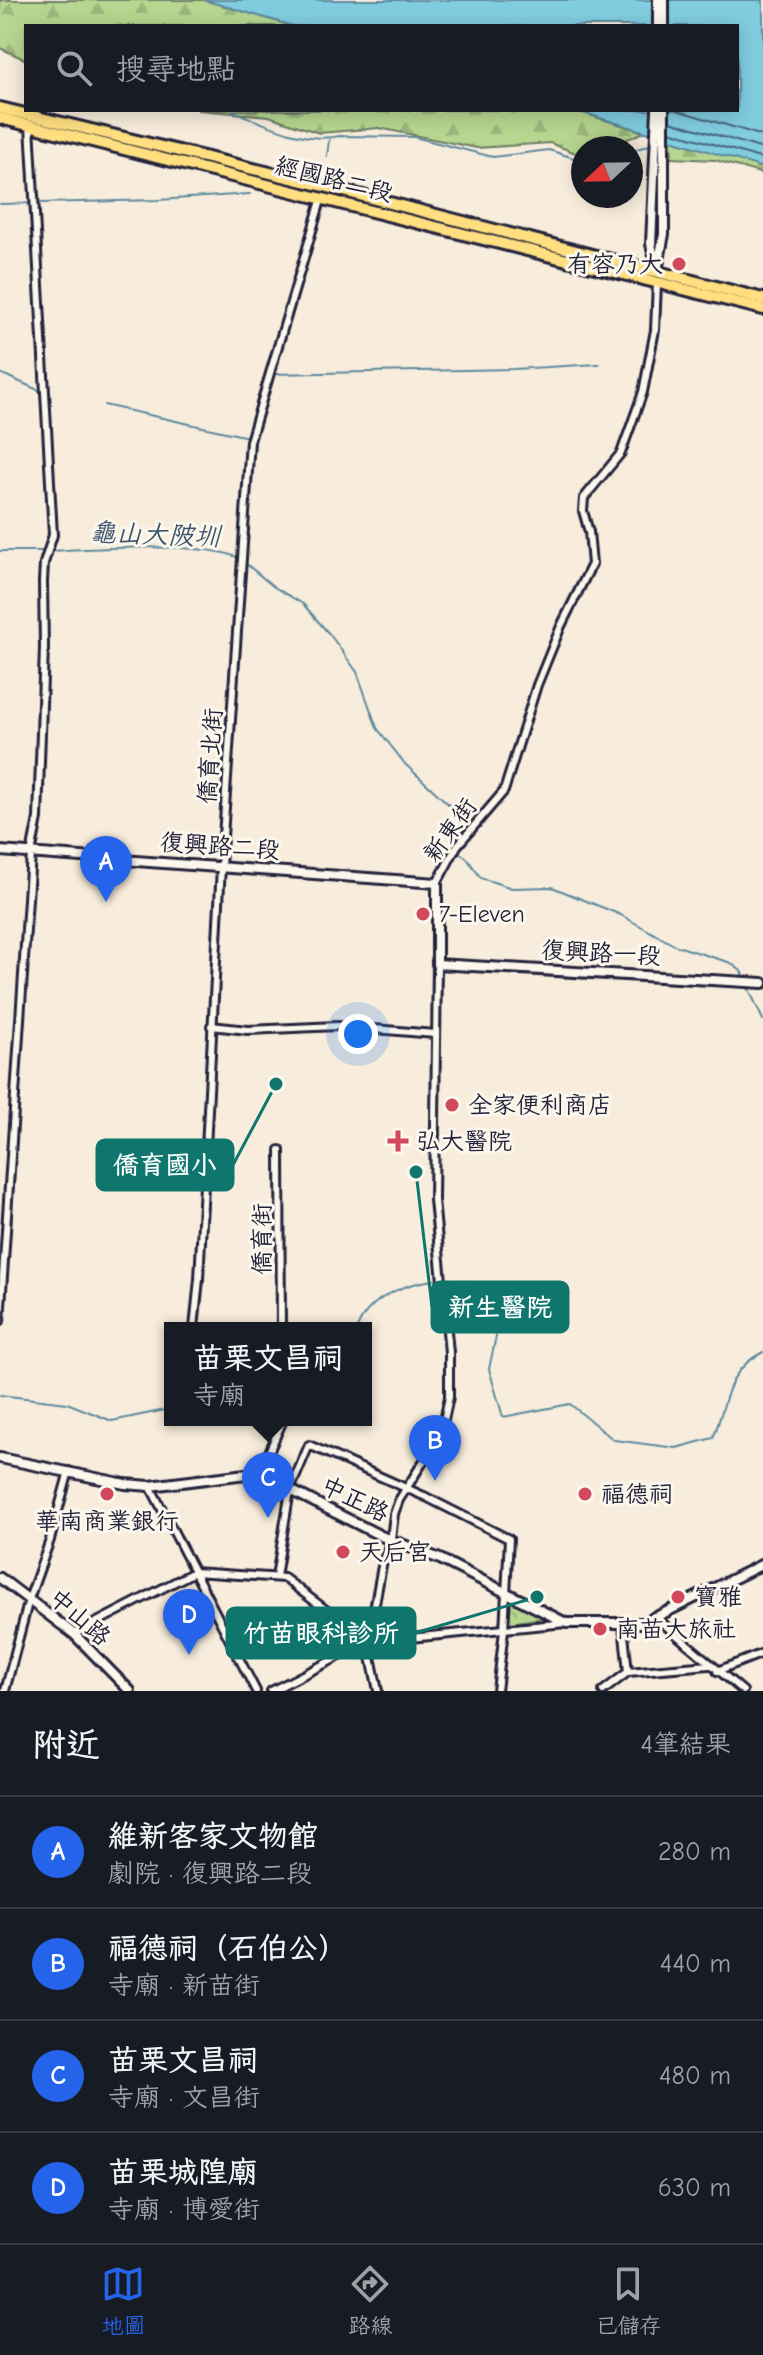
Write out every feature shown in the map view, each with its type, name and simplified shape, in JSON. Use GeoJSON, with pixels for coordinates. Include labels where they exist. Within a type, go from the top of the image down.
{"type":"FeatureCollection","features":[{"type":"Feature","properties":{"kind":"main road","name":"經國路二段"},"geometry":{"type":"LineString","coordinates":[[0,108],[324,186],[657,277]]}},
{"type":"Feature","properties":{"kind":"main road","name":"經國路二段"},"geometry":{"type":"LineString","coordinates":[[0,118],[657,277]]}},
{"type":"Feature","properties":{"kind":"main road"},"geometry":{"type":"LineString","coordinates":[[657,277],[763,299]]}},
{"type":"Feature","properties":{"kind":"main road"},"geometry":{"type":"LineString","coordinates":[[657,277],[763,309]]}},
{"type":"Feature","properties":{"kind":"street"},"geometry":{"type":"LineString","coordinates":[[658,0],[658,24]]}},
{"type":"Feature","properties":{"kind":"street"},"geometry":{"type":"LineString","coordinates":[[664,0],[664,24]]}},
{"type":"Feature","properties":{"kind":"street"},"geometry":{"type":"LineString","coordinates":[[657,112],[651,244],[657,277]]}},
{"type":"Feature","properties":{"kind":"street"},"geometry":{"type":"LineString","coordinates":[[657,277],[664,234],[664,112]]}},
{"type":"Feature","properties":{"kind":"street"},"geometry":{"type":"LineString","coordinates":[[0,1321],[31,854],[38,818],[44,563],[53,535],[30,124]]}},
{"type":"Feature","properties":{"kind":"street","name":"僑育北街"},"geometry":{"type":"LineString","coordinates":[[195,1322],[250,441],[322,197]]}},
{"type":"Feature","properties":{"kind":"street","name":"新東街"},"geometry":{"type":"LineString","coordinates":[[368,1642],[394,1514],[444,1420],[449,1397],[449,1352],[434,1200],[437,883],[457,846],[504,791],[537,685],[561,626],[592,564],[583,511],[584,498],[621,453],[643,392],[655,330],[657,277]]}},
{"type":"Feature","properties":{"kind":"street","name":"復興路二段"},"geometry":{"type":"LineString","coordinates":[[0,851],[437,883]]}},
{"type":"Feature","properties":{"kind":"street","name":"復興路一段"},"geometry":{"type":"LineString","coordinates":[[437,964],[763,983]]}},
{"type":"Feature","properties":{"kind":"street"},"geometry":{"type":"LineString","coordinates":[[211,1026],[248,1030],[338,1026],[435,1034]]}},
{"type":"Feature","properties":{"kind":"street","name":"僑育街"},"geometry":{"type":"LineString","coordinates":[[280,1150],[281,1322]]}},
{"type":"Feature","properties":{"kind":"street"},"geometry":{"type":"LineString","coordinates":[[259,1475],[280,1426]]}},
{"type":"Feature","properties":{"kind":"street"},"geometry":{"type":"LineString","coordinates":[[276,1577],[290,1490],[309,1445],[509,1539],[497,1691]]}},
{"type":"Feature","properties":{"kind":"street","name":"中正路"},"geometry":{"type":"LineString","coordinates":[[0,1458],[125,1484],[150,1486],[259,1475],[381,1536],[440,1559],[566,1623],[644,1623],[763,1564]]}},
{"type":"Feature","properties":{"kind":"street"},"geometry":{"type":"LineString","coordinates":[[5,1691],[29,1599],[50,1540],[69,1471]]}},
{"type":"Feature","properties":{"kind":"street"},"geometry":{"type":"LineString","coordinates":[[150,1486],[256,1691]]}},
{"type":"Feature","properties":{"kind":"street"},"geometry":{"type":"LineString","coordinates":[[74,1634],[194,1572],[284,1578],[368,1642],[378,1691]]}},
{"type":"Feature","properties":{"kind":"street","name":"中山路"},"geometry":{"type":"LineString","coordinates":[[0,1578],[74,1634],[130,1691]]}},
{"type":"Feature","properties":{"kind":"street"},"geometry":{"type":"LineString","coordinates":[[654,1616],[743,1691]]}},
{"type":"Feature","properties":{"kind":"street"},"geometry":{"type":"LineString","coordinates":[[271,1691],[368,1642],[566,1623]]}},
{"type":"Feature","properties":{"kind":"street"},"geometry":{"type":"LineString","coordinates":[[623,1625],[628,1672]]}},
{"type":"Feature","properties":{"kind":"street"},"geometry":{"type":"LineString","coordinates":[[717,1671],[763,1653]]}},
{"type":"Feature","properties":{"kind":"street"},"geometry":{"type":"LineString","coordinates":[[603,1691],[628,1672],[709,1665]]}},
{"type":"Feature","properties":{"kind":"green space"},"geometry":{"type":"Polygon","coordinates":[[[0,0],[204,0],[286,24],[24,24],[24,59],[0,48],[0,0]]]}},
{"type":"Feature","properties":{"kind":"green space"},"geometry":{"type":"Polygon","coordinates":[[[221,112],[579,112],[644,132],[635,136],[571,136],[571,151],[550,143],[477,148],[379,128],[319,133],[269,116],[221,112]]]}},
{"type":"Feature","properties":{"kind":"green space"},"geometry":{"type":"Polygon","coordinates":[[[671,140],[763,166],[763,174],[715,160],[672,158],[671,140]]]}},
{"type":"Feature","properties":{"kind":"green space"},"geometry":{"type":"Polygon","coordinates":[[[510,1598],[551,1617],[509,1623],[510,1598]]]}},
{"type":"Feature","properties":{"kind":"water"},"geometry":{"type":"Polygon","coordinates":[[[204,0],[763,0],[763,168],[581,112],[739,112],[739,24],[286,24],[204,0]]]}},
{"type":"Feature","properties":{"kind":"waterway"},"geometry":{"type":"LineString","coordinates":[[236,112],[284,131],[312,137],[414,137],[493,157],[549,150],[571,157]]}},
{"type":"Feature","properties":{"kind":"waterway"},"geometry":{"type":"LineString","coordinates":[[327,156],[329,140]]}},
{"type":"Feature","properties":{"kind":"waterway"},"geometry":{"type":"LineString","coordinates":[[643,147],[653,144]]}},
{"type":"Feature","properties":{"kind":"waterway"},"geometry":{"type":"LineString","coordinates":[[0,204],[250,194]]}},
{"type":"Feature","properties":{"kind":"waterway"},"geometry":{"type":"LineString","coordinates":[[273,374],[599,364]]}},
{"type":"Feature","properties":{"kind":"waterway"},"geometry":{"type":"LineString","coordinates":[[0,373],[38,390]]}},
{"type":"Feature","properties":{"kind":"waterway"},"geometry":{"type":"LineString","coordinates":[[104,405],[248,437]]}},
{"type":"Feature","properties":{"kind":"waterway","name":"龜山大陂圳"},"geometry":{"type":"LineString","coordinates":[[50,551],[176,548],[202,549],[238,558]]}},
{"type":"Feature","properties":{"kind":"waterway","name":"龜山大陂圳"},"geometry":{"type":"LineString","coordinates":[[0,551],[44,551]]}},
{"type":"Feature","properties":{"kind":"waterway","name":"龜山大陂圳"},"geometry":{"type":"LineString","coordinates":[[244,562],[274,587],[303,604],[331,636],[357,672],[377,728],[405,764],[468,822]]}},
{"type":"Feature","properties":{"kind":"waterway","name":"龜山大陂圳"},"geometry":{"type":"LineString","coordinates":[[460,853],[481,878],[512,888],[552,887],[621,915],[674,945],[731,963],[745,979]]}},
{"type":"Feature","properties":{"kind":"waterway","name":"龜山大陂圳"},"geometry":{"type":"LineString","coordinates":[[747,985],[763,1020]]}},
{"type":"Feature","properties":{"kind":"waterway"},"geometry":{"type":"LineString","coordinates":[[360,1322],[375,1304],[403,1287],[436,1280],[467,1282],[486,1292],[502,1308],[489,1369],[503,1417],[570,1404],[614,1440],[676,1448],[713,1438],[734,1379],[750,1360],[763,1352]]}},
{"type":"Feature","properties":{"kind":"waterway"},"geometry":{"type":"LineString","coordinates":[[0,1395],[67,1403],[112,1421],[164,1410]]}},
{"type":"Feature","properties":{"kind":"place","name":"有容乃大"},"geometry":{"type":"Point","coordinates":[679,264]}},
{"type":"Feature","properties":{"kind":"place","name":"維新客家文物館"},"geometry":{"type":"Point","coordinates":[106,902]}},
{"type":"Feature","properties":{"kind":"place","name":"7-Eleven"},"geometry":{"type":"Point","coordinates":[423,914]}},
{"type":"Feature","properties":{"kind":"place","name":"僑育國小"},"geometry":{"type":"Point","coordinates":[276,1084]}},
{"type":"Feature","properties":{"kind":"place","name":"全家便利商店"},"geometry":{"type":"Point","coordinates":[452,1105]}},
{"type":"Feature","properties":{"kind":"place","name":"弘大醫院"},"geometry":{"type":"Point","coordinates":[398,1141]}},
{"type":"Feature","properties":{"kind":"place","name":"新生醫院"},"geometry":{"type":"Point","coordinates":[416,1172]}},
{"type":"Feature","properties":{"kind":"place","name":"福德祠（石伯公）"},"geometry":{"type":"Point","coordinates":[435,1481]}},
{"type":"Feature","properties":{"kind":"place","name":"華南商業銀行"},"geometry":{"type":"Point","coordinates":[107,1494]}},
{"type":"Feature","properties":{"kind":"place","name":"福德祠"},"geometry":{"type":"Point","coordinates":[585,1494]}},
{"type":"Feature","properties":{"kind":"place","name":"苗栗文昌祠"},"geometry":{"type":"Point","coordinates":[268,1518]}},
{"type":"Feature","properties":{"kind":"place","name":"天后宮"},"geometry":{"type":"Point","coordinates":[343,1552]}},
{"type":"Feature","properties":{"kind":"place","name":"竹苗眼科診所"},"geometry":{"type":"Point","coordinates":[537,1597]}},
{"type":"Feature","properties":{"kind":"place","name":"寶雅"},"geometry":{"type":"Point","coordinates":[678,1597]}},
{"type":"Feature","properties":{"kind":"place","name":"南苗大旅社"},"geometry":{"type":"Point","coordinates":[600,1629]}},
{"type":"Feature","properties":{"kind":"place","name":"苗栗城隍廟"},"geometry":{"type":"Point","coordinates":[189,1655]}}]}
